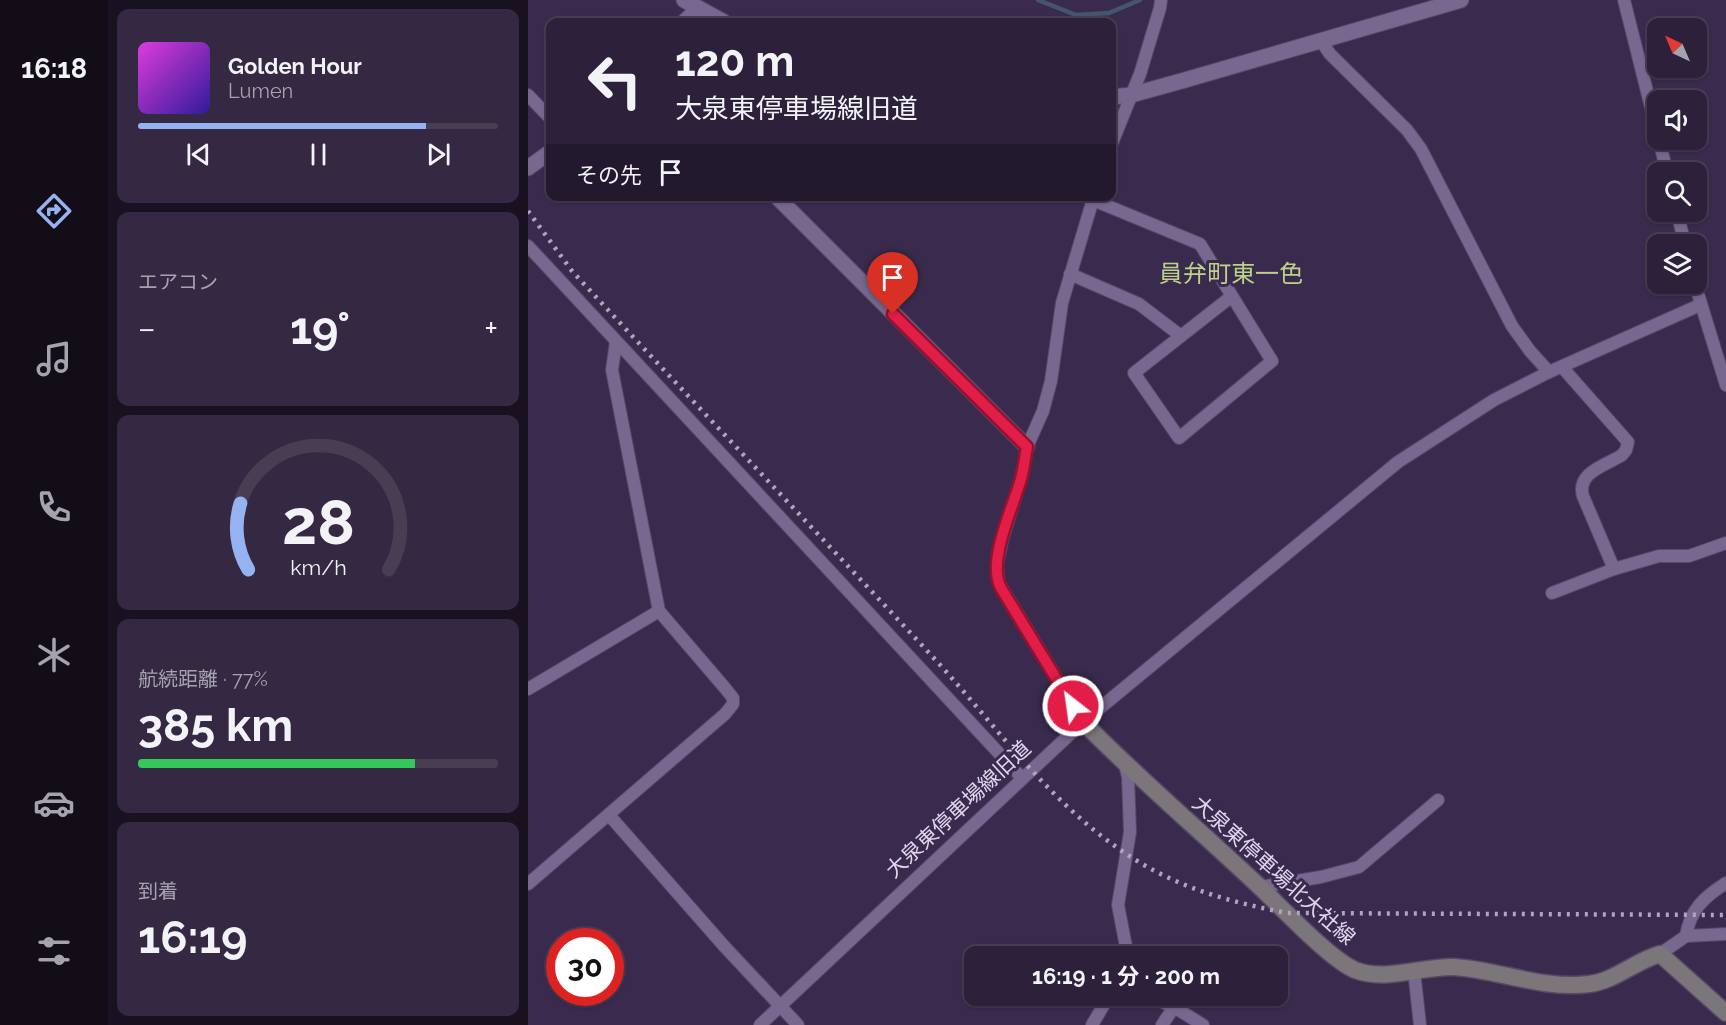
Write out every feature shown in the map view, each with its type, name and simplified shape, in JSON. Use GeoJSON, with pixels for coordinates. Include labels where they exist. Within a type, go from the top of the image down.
{"type":"FeatureCollection","features":[{"type":"Feature","properties":{"kind":"main road","name":"大泉東停車場北大社線"},"geometry":{"type":"LineString","coordinates":[[1083,722],[1125,765],[1348,966],[1356,970],[1381,974],[1453,967],[1564,985],[1588,984],[1604,981],[1647,958],[1660,954]]}},
{"type":"Feature","properties":{"kind":"main road"},"geometry":{"type":"LineString","coordinates":[[1660,954],[1726,1013]]}},
{"type":"Feature","properties":{"kind":"street"},"geometry":{"type":"LineString","coordinates":[[684,0],[702,4],[719,18]]}},
{"type":"Feature","properties":{"kind":"street"},"geometry":{"type":"LineString","coordinates":[[1116,133],[1147,52],[1161,0]]}},
{"type":"Feature","properties":{"kind":"street"},"geometry":{"type":"LineString","coordinates":[[1116,97],[1131,95],[1461,0]]}},
{"type":"Feature","properties":{"kind":"street"},"geometry":{"type":"LineString","coordinates":[[1624,0],[1647,91]]}},
{"type":"Feature","properties":{"kind":"street"},"geometry":{"type":"LineString","coordinates":[[688,18],[702,4]]}},
{"type":"Feature","properties":{"kind":"street"},"geometry":{"type":"LineString","coordinates":[[1321,41],[1330,54],[1407,130],[1421,148],[1512,326],[1549,372]]}},
{"type":"Feature","properties":{"kind":"street"},"geometry":{"type":"LineString","coordinates":[[528,95],[546,114]]}},
{"type":"Feature","properties":{"kind":"street"},"geometry":{"type":"LineString","coordinates":[[528,168],[546,155]]}},
{"type":"Feature","properties":{"kind":"street"},"geometry":{"type":"LineString","coordinates":[[781,201],[1027,447]]}},
{"type":"Feature","properties":{"kind":"street"},"geometry":{"type":"LineString","coordinates":[[1083,722],[1001,588],[997,577],[1000,547],[1022,475],[1027,447],[1043,411],[1051,381],[1062,303],[1093,201]]}},
{"type":"Feature","properties":{"kind":"street"},"geometry":{"type":"LineString","coordinates":[[1101,201],[1200,244],[1232,296],[1272,361],[1179,438],[1134,373],[1232,296]]}},
{"type":"Feature","properties":{"kind":"street"},"geometry":{"type":"LineString","coordinates":[[528,246],[1022,778]]}},
{"type":"Feature","properties":{"kind":"street"},"geometry":{"type":"LineString","coordinates":[[1070,274],[1139,304],[1181,336]]}},
{"type":"Feature","properties":{"kind":"street"},"geometry":{"type":"LineString","coordinates":[[1697,294],[1726,385]]}},
{"type":"Feature","properties":{"kind":"street","name":"大泉東停車場線旧道"},"geometry":{"type":"LineString","coordinates":[[760,1025],[1083,722],[1398,462],[1494,400],[1549,372],[1700,305]]}},
{"type":"Feature","properties":{"kind":"street"},"geometry":{"type":"LineString","coordinates":[[528,884],[734,704],[733,698],[659,611],[612,370],[615,342]]}},
{"type":"Feature","properties":{"kind":"street"},"geometry":{"type":"LineString","coordinates":[[1562,367],[1628,442],[1622,454],[1588,474],[1582,484],[1583,496],[1614,569]]}},
{"type":"Feature","properties":{"kind":"street"},"geometry":{"type":"LineString","coordinates":[[1552,593],[1614,569],[1659,556],[1689,556],[1726,543]]}},
{"type":"Feature","properties":{"kind":"street"},"geometry":{"type":"LineString","coordinates":[[528,688],[659,611]]}},
{"type":"Feature","properties":{"kind":"street"},"geometry":{"type":"LineString","coordinates":[[1125,765],[1128,777],[1130,832],[1118,905],[1126,946]]}},
{"type":"Feature","properties":{"kind":"street"},"geometry":{"type":"LineString","coordinates":[[1260,887],[1321,877],[1359,867],[1438,800]]}},
{"type":"Feature","properties":{"kind":"street"},"geometry":{"type":"LineString","coordinates":[[609,815],[724,946],[798,1025]]}},
{"type":"Feature","properties":{"kind":"street"},"geometry":{"type":"LineString","coordinates":[[1686,936],[1695,908],[1707,895],[1726,883]]}},
{"type":"Feature","properties":{"kind":"street"},"geometry":{"type":"LineString","coordinates":[[1660,954],[1686,936],[1726,934]]}},
{"type":"Feature","properties":{"kind":"street"},"geometry":{"type":"LineString","coordinates":[[1414,971],[1420,1025]]}},
{"type":"Feature","properties":{"kind":"street"},"geometry":{"type":"LineString","coordinates":[[1092,1025],[1103,1006]]}},
{"type":"Feature","properties":{"kind":"street"},"geometry":{"type":"LineString","coordinates":[[1162,1025],[1174,1007],[1203,1025]]}},
{"type":"Feature","properties":{"kind":"waterway"},"geometry":{"type":"LineString","coordinates":[[1038,0],[1076,15],[1109,13],[1140,0]]}},
{"type":"Feature","properties":{"kind":"railway"},"geometry":{"type":"LineString","coordinates":[[528,211],[572,271],[931,655],[1028,766],[1079,818],[1108,841],[1156,872],[1211,894],[1287,913],[1726,915]]}},
{"type":"Feature","properties":{"kind":"district","name":"員弁町東一色"},"geometry":{"type":"Point","coordinates":[1231,273]}},
{"type":"Feature","properties":{"kind":"route"},"geometry":{"type":"LineString","coordinates":[[893,314],[1027,447],[1022,475],[999,553],[997,577],[1001,588],[1073,706]]}}]}
